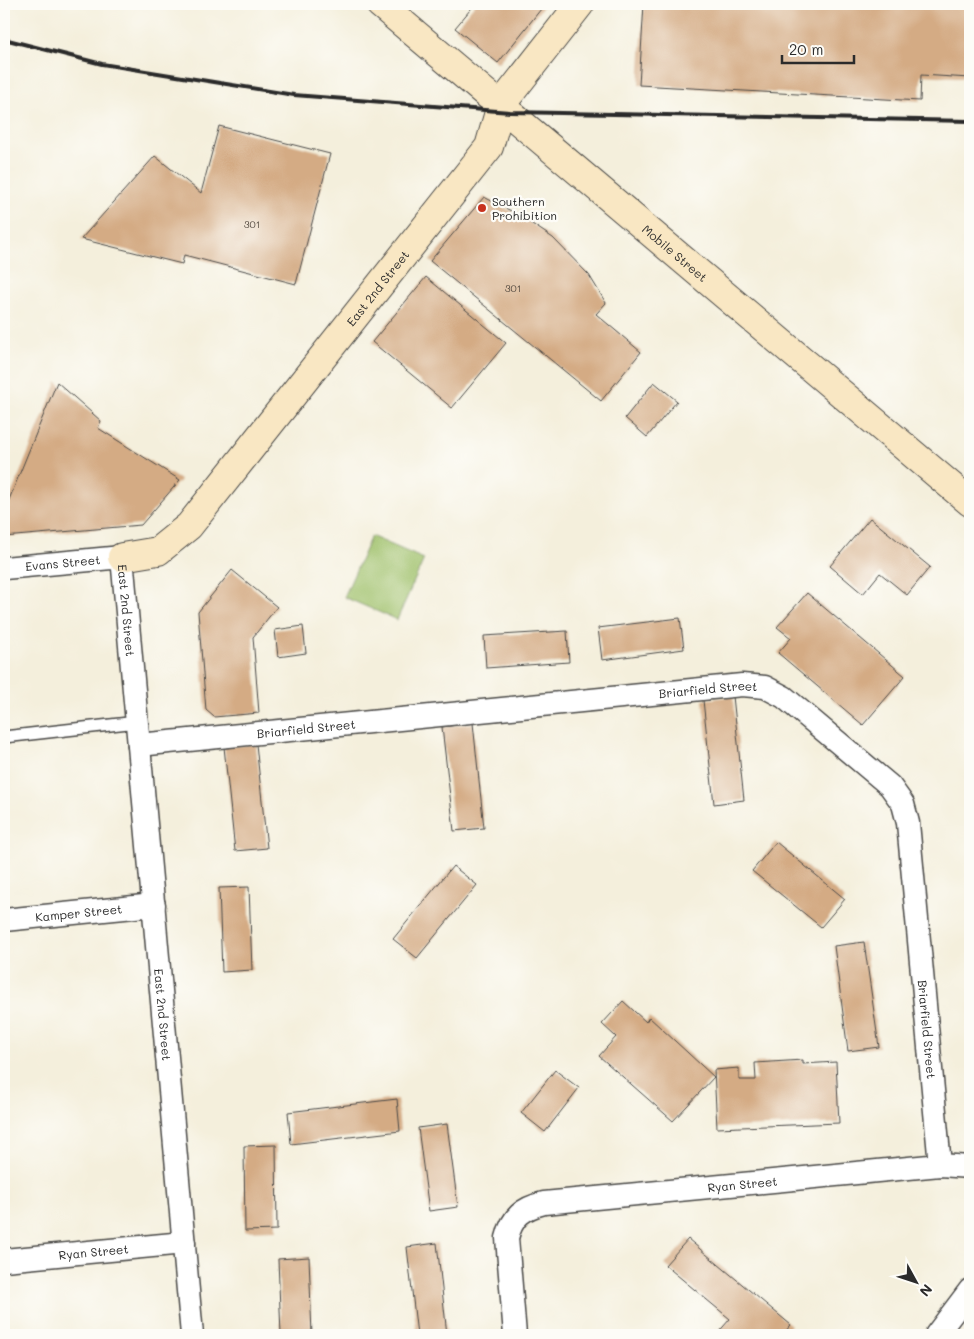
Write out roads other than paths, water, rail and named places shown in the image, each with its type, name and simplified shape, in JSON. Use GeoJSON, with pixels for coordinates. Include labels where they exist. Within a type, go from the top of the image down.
{"type":"FeatureCollection","features":[{"type":"Feature","properties":{"kind":"street","name":"Mobile Street"},"geometry":{"type":"LineString","coordinates":[[380,4],[970,502]]}},
{"type":"Feature","properties":{"kind":"street","name":"East 2nd Street"},"geometry":{"type":"LineString","coordinates":[[192,1335],[122,557],[158,551],[189,526],[489,147],[501,105],[580,4]]}},
{"type":"Feature","properties":{"kind":"street","name":"Evans Street"},"geometry":{"type":"LineString","coordinates":[[4,568],[122,557]]}},
{"type":"Feature","properties":{"kind":"street","name":"Briarfield Street"},"geometry":{"type":"LineString","coordinates":[[139,745],[732,686],[765,687],[784,697],[890,786],[903,804],[908,823],[940,1166]]}},
{"type":"Feature","properties":{"kind":"street","name":"Kamper Street"},"geometry":{"type":"LineString","coordinates":[[4,920],[154,905]]}},
{"type":"Feature","properties":{"kind":"street","name":"Ryan Street"},"geometry":{"type":"LineString","coordinates":[[515,1335],[507,1238],[510,1226],[517,1215],[529,1207],[544,1203],[940,1166],[970,1167]]}},
{"type":"Feature","properties":{"kind":"street","name":"Ryan Street"},"geometry":{"type":"LineString","coordinates":[[4,1260],[184,1243]]}},
{"type":"Feature","properties":{"kind":"street"},"geometry":{"type":"LineString","coordinates":[[936,1335],[970,1290]]}},
{"type":"Feature","properties":{"kind":"lane"},"geometry":{"type":"LineString","coordinates":[[4,737],[137,722]]}},
{"type":"Feature","properties":{"kind":"railway"},"geometry":{"type":"LineString","coordinates":[[4,39],[102,64],[294,95],[510,112],[970,121]]}},
{"type":"Feature","properties":{"kind":"place","name":"Southern Prohibition"},"geometry":{"type":"Point","coordinates":[482,208]}}]}
